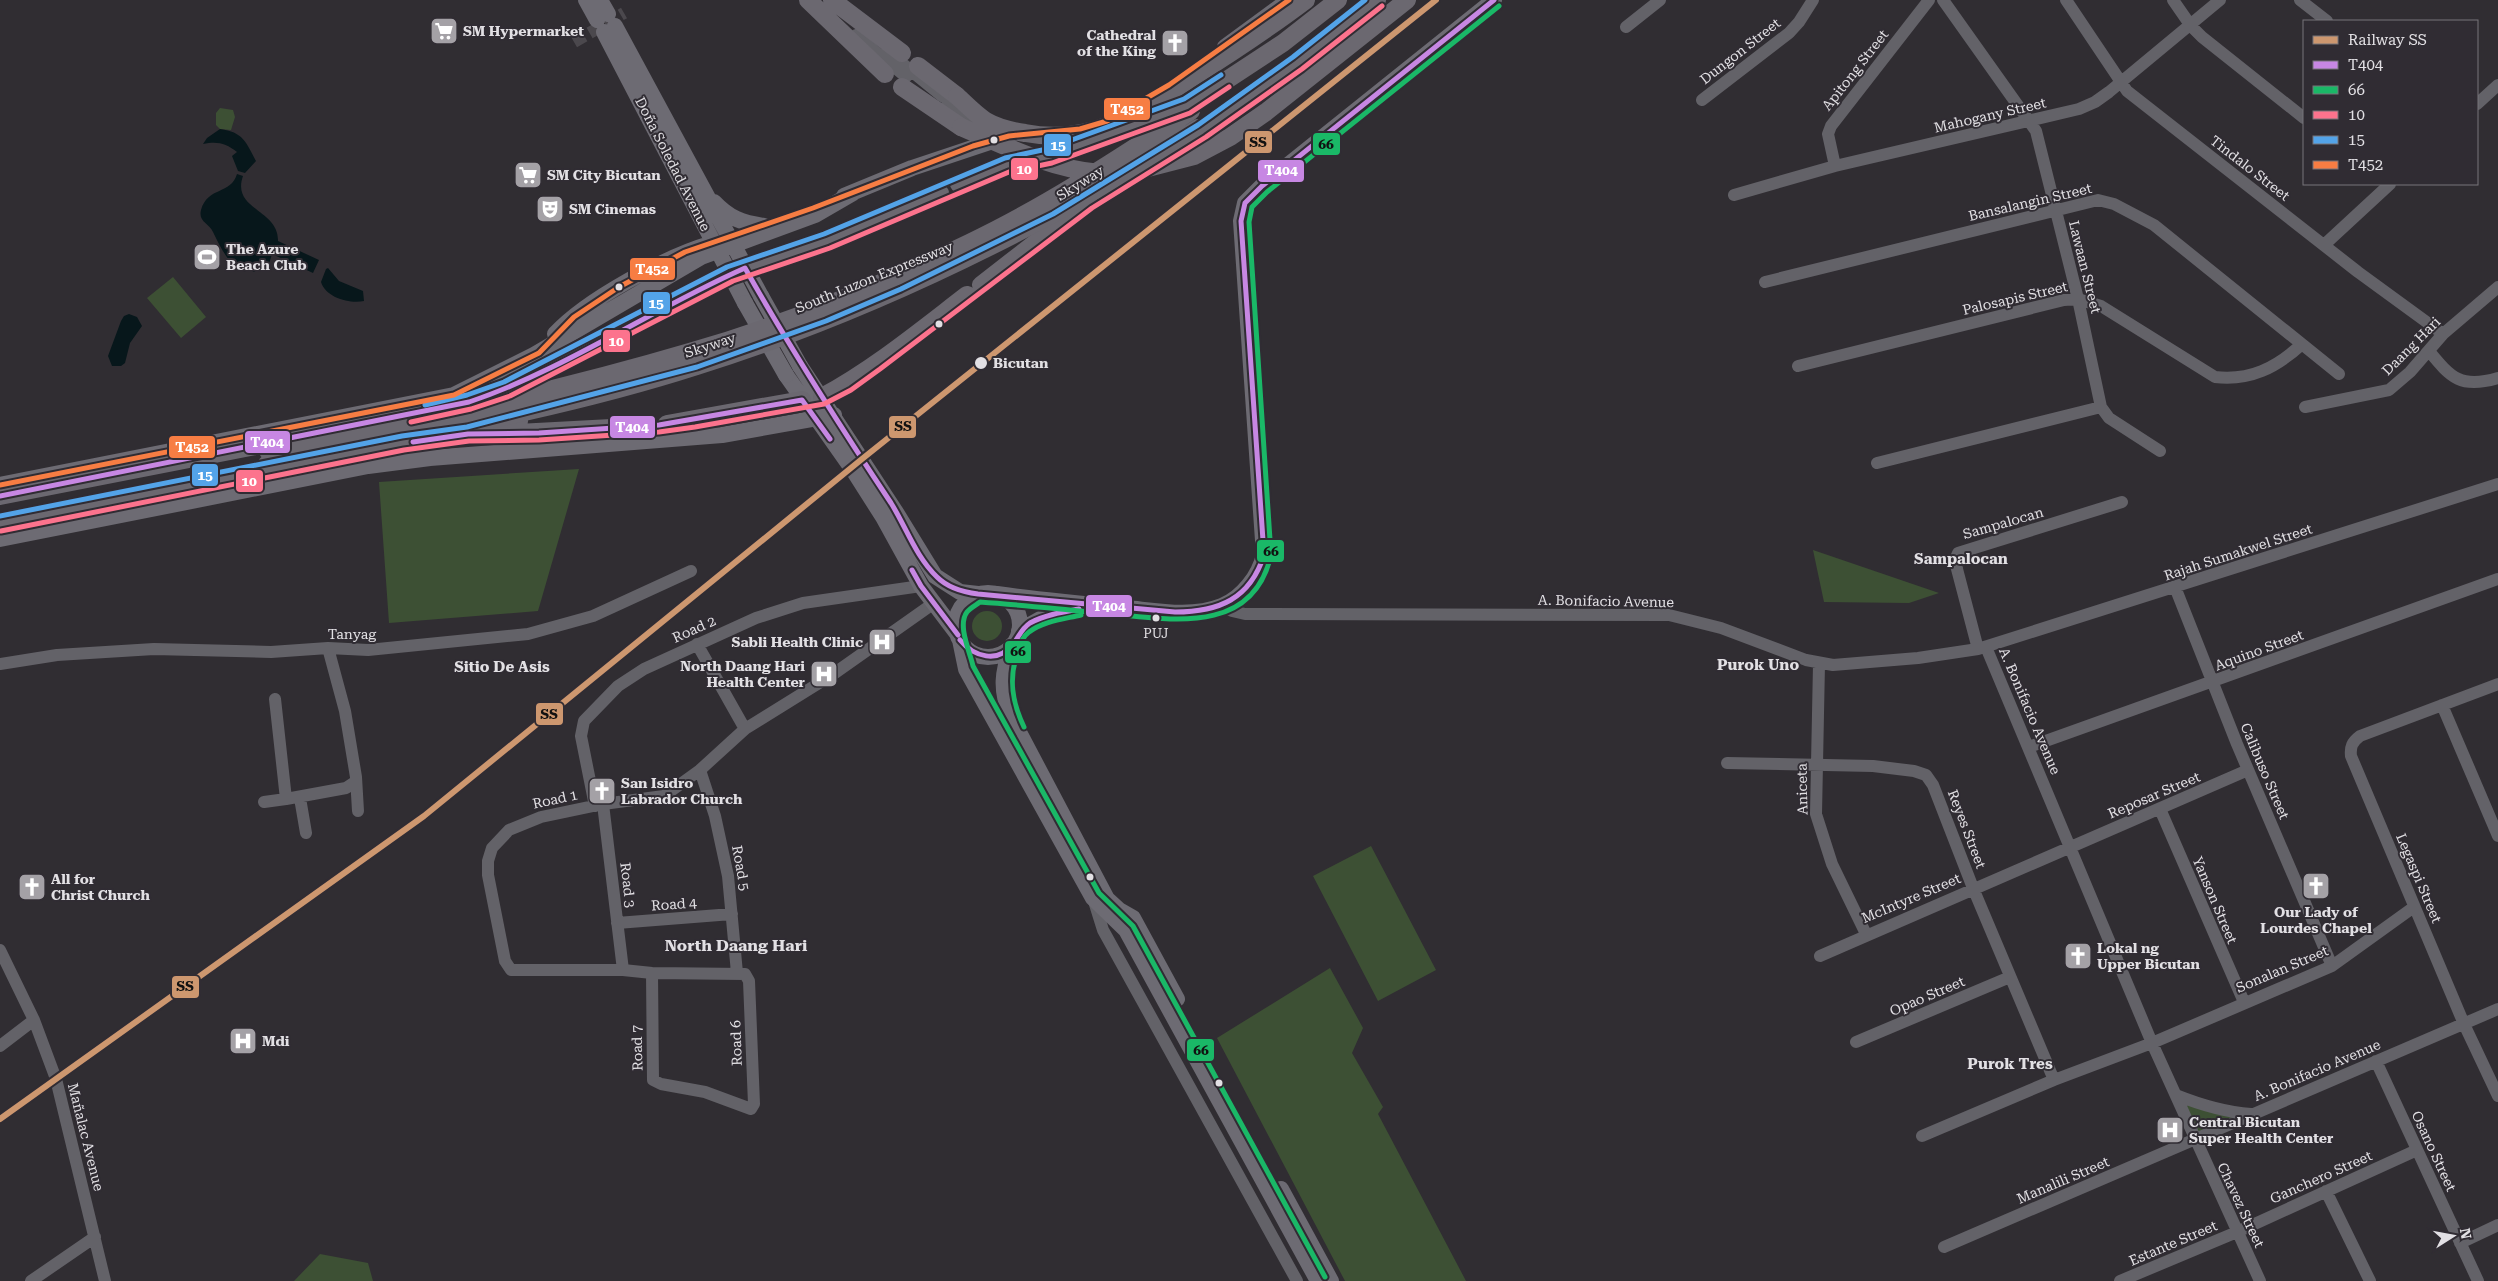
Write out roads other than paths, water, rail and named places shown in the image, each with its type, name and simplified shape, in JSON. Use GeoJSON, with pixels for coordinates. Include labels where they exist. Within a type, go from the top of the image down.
{"type":"FeatureCollection","features":[{"type":"Feature","properties":{"kind":"highway"},"geometry":{"type":"LineString","coordinates":[[808,0],[885,74]]}},
{"type":"Feature","properties":{"kind":"highway"},"geometry":{"type":"LineString","coordinates":[[832,0],[902,53]]}},
{"type":"Feature","properties":{"kind":"highway"},"geometry":{"type":"LineString","coordinates":[[918,66],[986,121],[1006,130],[1034,135],[1059,136],[1082,134],[1102,130],[1142,109],[1227,56],[1306,0]]}},
{"type":"Feature","properties":{"kind":"highway","name":"South Luzon Expressway"},"geometry":{"type":"LineString","coordinates":[[0,496],[469,402],[690,345],[817,303],[968,238],[1046,197],[1283,42],[1338,0]]}},
{"type":"Feature","properties":{"kind":"highway","name":"Skyway"},"geometry":{"type":"LineString","coordinates":[[0,505],[407,423],[533,395],[693,352],[819,307],[970,243],[1048,203],[1192,111],[1285,46],[1346,0]]}},
{"type":"Feature","properties":{"kind":"highway","name":"Skyway"},"geometry":{"type":"LineString","coordinates":[[0,517],[535,410],[697,366],[824,321],[977,254],[1094,192],[1198,128],[1295,59],[1369,0]]}},
{"type":"Feature","properties":{"kind":"highway","name":"South Luzon Expressway"},"geometry":{"type":"LineString","coordinates":[[0,524],[403,443],[468,434],[699,374],[829,328],[979,260],[1057,221],[1202,131],[1298,63],[1377,0]]}},
{"type":"Feature","properties":{"kind":"highway"},"geometry":{"type":"LineString","coordinates":[[902,87],[961,127],[1020,153],[1084,172],[1134,172],[1194,156],[1230,137],[1266,112],[1407,0]]}},
{"type":"Feature","properties":{"kind":"highway"},"geometry":{"type":"LineString","coordinates":[[959,184],[1007,165],[1049,156],[1187,106]]}},
{"type":"Feature","properties":{"kind":"highway"},"geometry":{"type":"LineString","coordinates":[[600,339],[738,271],[827,241],[940,193]]}},
{"type":"Feature","properties":{"kind":"highway"},"geometry":{"type":"LineString","coordinates":[[981,285],[1088,202]]}},
{"type":"Feature","properties":{"kind":"highway"},"geometry":{"type":"LineString","coordinates":[[822,397],[869,368],[967,295]]}},
{"type":"Feature","properties":{"kind":"highway"},"geometry":{"type":"LineString","coordinates":[[469,402],[507,389],[583,348]]}},
{"type":"Feature","properties":{"kind":"highway"},"geometry":{"type":"LineString","coordinates":[[468,434],[540,433],[658,425],[802,400]]}},
{"type":"Feature","properties":{"kind":"main road","name":"Doña Soledad Avenue"},"geometry":{"type":"LineString","coordinates":[[586,0],[605,18],[731,242],[745,303],[786,375],[855,473],[883,517],[921,586],[959,637]]}},
{"type":"Feature","properties":{"kind":"main road"},"geometry":{"type":"LineString","coordinates":[[731,242],[764,226],[853,193],[912,168],[1004,138],[1080,129],[1094,126],[1120,115],[1210,58],[1289,0]]}},
{"type":"Feature","properties":{"kind":"main road"},"geometry":{"type":"LineString","coordinates":[[1318,1281],[1126,930],[1093,898],[966,668],[959,637],[957,617],[961,607],[978,594],[997,594],[1188,613],[1222,606],[1242,592],[1255,578],[1262,565],[1264,554],[1241,220],[1245,203],[1262,186],[1494,0]]}},
{"type":"Feature","properties":{"kind":"main road","name":"Doña Soledad Avenue"},"geometry":{"type":"LineString","coordinates":[[605,18],[644,106],[714,247],[761,296],[800,366],[834,415],[935,576],[960,592],[978,594]]}},
{"type":"Feature","properties":{"kind":"main road"},"geometry":{"type":"LineString","coordinates":[[704,192],[725,214],[744,223],[764,226]]}},
{"type":"Feature","properties":{"kind":"main road"},"geometry":{"type":"LineString","coordinates":[[0,485],[454,395],[539,353],[562,326],[619,287],[685,252],[714,247],[815,215],[853,193]]}},
{"type":"Feature","properties":{"kind":"main road"},"geometry":{"type":"LineString","coordinates":[[802,400],[822,397]]}},
{"type":"Feature","properties":{"kind":"main road"},"geometry":{"type":"LineString","coordinates":[[0,539],[368,466],[430,458],[722,435],[816,420],[834,415]]}},
{"type":"Feature","properties":{"kind":"main road"},"geometry":{"type":"LineString","coordinates":[[997,594],[1008,600],[1014,607],[1019,619],[1016,638],[1004,669],[1003,686],[1005,702],[1011,718],[1106,900],[1133,918],[1137,923],[1331,1281]]}},
{"type":"Feature","properties":{"kind":"main road"},"geometry":{"type":"LineString","coordinates":[[959,637],[973,653],[983,656],[999,654],[1016,638],[1054,614],[1094,605]]}},
{"type":"Feature","properties":{"kind":"street"},"geometry":{"type":"LineString","coordinates":[[817,0],[893,67],[939,101],[1004,138]]}},
{"type":"Feature","properties":{"kind":"street"},"geometry":{"type":"LineString","coordinates":[[823,0],[942,96],[1004,138]]}},
{"type":"Feature","properties":{"kind":"street"},"geometry":{"type":"LineString","coordinates":[[1626,27],[1660,0]]}},
{"type":"Feature","properties":{"kind":"street","name":"Apitong Street"},"geometry":{"type":"LineString","coordinates":[[1835,166],[1828,134],[1831,126],[1929,0]]}},
{"type":"Feature","properties":{"kind":"street","name":"Lawaan Street"},"geometry":{"type":"LineString","coordinates":[[1943,0],[2036,131],[2078,299],[2101,406]]}},
{"type":"Feature","properties":{"kind":"street","name":"Tindalo Street"},"geometry":{"type":"LineString","coordinates":[[2066,0],[2127,91],[2324,245],[2443,334]]}},
{"type":"Feature","properties":{"kind":"street"},"geometry":{"type":"LineString","coordinates":[[2173,0],[2191,26],[2303,117]]}},
{"type":"Feature","properties":{"kind":"street","name":"Mahogany Street"},"geometry":{"type":"LineString","coordinates":[[1734,195],[1835,166],[2079,109],[2095,102],[2191,26],[2220,0]]}},
{"type":"Feature","properties":{"kind":"street"},"geometry":{"type":"LineString","coordinates":[[2300,0],[2326,20]]}},
{"type":"Feature","properties":{"kind":"street","name":"Dungon Street"},"geometry":{"type":"LineString","coordinates":[[1702,100],[1789,32],[1799,22],[1811,1]]}},
{"type":"Feature","properties":{"kind":"street"},"geometry":{"type":"LineString","coordinates":[[2478,103],[2498,85]]}},
{"type":"Feature","properties":{"kind":"street"},"geometry":{"type":"LineString","coordinates":[[2324,245],[2387,185]]}},
{"type":"Feature","properties":{"kind":"street","name":"Bansalangin Street"},"geometry":{"type":"LineString","coordinates":[[1765,282],[2098,200],[2114,204],[2146,221],[2177,242],[2339,374]]}},
{"type":"Feature","properties":{"kind":"street","name":"Daang Hari"},"geometry":{"type":"LineString","coordinates":[[2305,407],[2341,398],[2387,391],[2410,372],[2443,334],[2498,287]]}},
{"type":"Feature","properties":{"kind":"street","name":"Palosapis Street"},"geometry":{"type":"LineString","coordinates":[[1798,366],[2078,299],[2101,306],[2215,378],[2230,379],[2269,369],[2284,361],[2302,344]]}},
{"type":"Feature","properties":{"kind":"street"},"geometry":{"type":"LineString","coordinates":[[2429,351],[2447,374],[2456,380],[2466,383],[2498,378]]}},
{"type":"Feature","properties":{"kind":"street"},"geometry":{"type":"LineString","coordinates":[[1877,463],[2101,406],[2109,418],[2160,451]]}},
{"type":"Feature","properties":{"kind":"street","name":"Rajah Sumakwel Street"},"geometry":{"type":"LineString","coordinates":[[1982,648],[2498,484]]}},
{"type":"Feature","properties":{"kind":"street","name":"Sampalocan"},"geometry":{"type":"LineString","coordinates":[[1982,648],[1957,569],[1955,560],[1958,552],[2122,502]]}},
{"type":"Feature","properties":{"kind":"street","name":"Tanyag"},"geometry":{"type":"LineString","coordinates":[[0,664],[57,655],[154,649],[271,652],[328,648],[368,650],[528,634],[593,616],[691,571]]}},
{"type":"Feature","properties":{"kind":"street","name":"Aquino Street"},"geometry":{"type":"LineString","coordinates":[[2029,747],[2497,584]]}},
{"type":"Feature","properties":{"kind":"street","name":"Road 2"},"geometry":{"type":"LineString","coordinates":[[599,805],[581,736],[584,721],[618,686],[644,669],[756,618],[803,603],[921,586]]}},
{"type":"Feature","properties":{"kind":"street","name":"Calibuso Street"},"geometry":{"type":"LineString","coordinates":[[2175,587],[2248,770],[2332,966]]}},
{"type":"Feature","properties":{"kind":"street","name":"Road 1"},"geometry":{"type":"LineString","coordinates":[[742,974],[652,973],[623,970],[511,970],[505,961],[488,875],[492,848],[509,830],[532,819],[599,805],[664,796],[700,770],[745,729],[832,675],[934,603]]}},
{"type":"Feature","properties":{"kind":"street","name":"A. Bonifacio Avenue"},"geometry":{"type":"LineString","coordinates":[[1222,606],[1245,614],[1669,615],[1720,628],[1819,664],[1845,666],[1880,663],[1982,648],[2029,747],[2195,1140],[2498,1009]]}},
{"type":"Feature","properties":{"kind":"street"},"geometry":{"type":"LineString","coordinates":[[697,644],[745,729]]}},
{"type":"Feature","properties":{"kind":"street"},"geometry":{"type":"LineString","coordinates":[[328,648],[345,711],[358,811]]}},
{"type":"Feature","properties":{"kind":"street","name":"Aniceta"},"geometry":{"type":"LineString","coordinates":[[1819,664],[1816,765],[1816,802],[1819,827],[1832,864],[1866,934]]}},
{"type":"Feature","properties":{"kind":"street"},"geometry":{"type":"LineString","coordinates":[[2498,684],[2442,705],[2498,836]]}},
{"type":"Feature","properties":{"kind":"street"},"geometry":{"type":"LineString","coordinates":[[276,699],[286,798]]}},
{"type":"Feature","properties":{"kind":"street","name":"Legaspi Street"},"geometry":{"type":"LineString","coordinates":[[2442,705],[2360,736],[2352,744],[2351,756],[2464,1024],[2498,1096]]}},
{"type":"Feature","properties":{"kind":"street","name":"Reyes Street"},"geometry":{"type":"LineString","coordinates":[[1727,763],[1873,766],[1914,771],[1926,775],[1933,785],[1973,888],[2054,1080]]}},
{"type":"Feature","properties":{"kind":"street","name":"Road 5"},"geometry":{"type":"LineString","coordinates":[[700,770],[723,848],[742,974]]}},
{"type":"Feature","properties":{"kind":"street","name":"Reposar Street"},"geometry":{"type":"LineString","coordinates":[[2070,846],[2248,770]]}},
{"type":"Feature","properties":{"kind":"street"},"geometry":{"type":"LineString","coordinates":[[264,802],[286,798],[300,798],[346,788],[355,782]]}},
{"type":"Feature","properties":{"kind":"street"},"geometry":{"type":"LineString","coordinates":[[300,798],[306,833]]}},
{"type":"Feature","properties":{"kind":"street","name":"Road 3"},"geometry":{"type":"LineString","coordinates":[[599,805],[623,970]]}},
{"type":"Feature","properties":{"kind":"street","name":"Yanson Street"},"geometry":{"type":"LineString","coordinates":[[2160,809],[2244,1002]]}},
{"type":"Feature","properties":{"kind":"street","name":"McIntyre Street"},"geometry":{"type":"LineString","coordinates":[[1820,956],[1866,934],[2070,846]]}},
{"type":"Feature","properties":{"kind":"street"},"geometry":{"type":"LineString","coordinates":[[1093,898],[1103,930],[1297,1281]]}},
{"type":"Feature","properties":{"kind":"street","name":"Sonalan Street"},"geometry":{"type":"LineString","coordinates":[[1922,1136],[2332,966],[2414,907]]}},
{"type":"Feature","properties":{"kind":"street","name":"Road 4"},"geometry":{"type":"LineString","coordinates":[[617,923],[732,914]]}},
{"type":"Feature","properties":{"kind":"street","name":"Mañalac Avenue"},"geometry":{"type":"LineString","coordinates":[[0,950],[34,1020],[56,1079],[105,1281]]}},
{"type":"Feature","properties":{"kind":"street","name":"Road 7"},"geometry":{"type":"LineString","coordinates":[[652,973],[653,1080],[662,1084],[705,1092],[751,1109]]}},
{"type":"Feature","properties":{"kind":"street","name":"Road 6"},"geometry":{"type":"LineString","coordinates":[[742,974],[749,982],[754,1104],[751,1109]]}},
{"type":"Feature","properties":{"kind":"street","name":"Opao Street"},"geometry":{"type":"LineString","coordinates":[[1856,1042],[2010,977]]}},
{"type":"Feature","properties":{"kind":"street"},"geometry":{"type":"LineString","coordinates":[[0,1046],[34,1020]]}},
{"type":"Feature","properties":{"kind":"street","name":"Osano Street"},"geometry":{"type":"LineString","coordinates":[[2376,1061],[2478,1281]]}},
{"type":"Feature","properties":{"kind":"street"},"geometry":{"type":"LineString","coordinates":[[2176,1095],[2226,1112],[2253,1114]]}},
{"type":"Feature","properties":{"kind":"street","name":"Chavez Street"},"geometry":{"type":"LineString","coordinates":[[2195,1140],[2260,1281]]}},
{"type":"Feature","properties":{"kind":"street","name":"Manalili Street"},"geometry":{"type":"LineString","coordinates":[[1944,1247],[2195,1140]]}},
{"type":"Feature","properties":{"kind":"street","name":"Ganchero Street"},"geometry":{"type":"LineString","coordinates":[[2237,1232],[2417,1150]]}},
{"type":"Feature","properties":{"kind":"street"},"geometry":{"type":"LineString","coordinates":[[2326,1191],[2370,1281]]}},
{"type":"Feature","properties":{"kind":"street"},"geometry":{"type":"LineString","coordinates":[[2460,1242],[2498,1225]]}},
{"type":"Feature","properties":{"kind":"street","name":"Estante Street"},"geometry":{"type":"LineString","coordinates":[[2120,1281],[2148,1276],[2237,1232]]}},
{"type":"Feature","properties":{"kind":"street"},"geometry":{"type":"LineString","coordinates":[[31,1281],[94,1237]]}},
{"type":"Feature","properties":{"kind":"tunnel"},"geometry":{"type":"LineString","coordinates":[[574,42],[624,13]]}},
{"type":"Feature","properties":{"kind":"rail line","name":"SS"},"geometry":{"type":"LineString","coordinates":[[0,1119],[424,816],[862,459],[1436,0]]}},
{"type":"Feature","properties":{"kind":"place","name":"SM Hypermarket"},"geometry":{"type":"Point","coordinates":[444,31]}},
{"type":"Feature","properties":{"kind":"place","name":"Cathedral of the King"},"geometry":{"type":"Point","coordinates":[1175,43]}},
{"type":"Feature","properties":{"kind":"place","name":"SM City Bicutan"},"geometry":{"type":"Point","coordinates":[528,175]}},
{"type":"Feature","properties":{"kind":"place","name":"SM Cinemas"},"geometry":{"type":"Point","coordinates":[550,209]}},
{"type":"Feature","properties":{"kind":"place","name":"The Azure Beach Club"},"geometry":{"type":"Point","coordinates":[207,257]}},
{"type":"Feature","properties":{"kind":"place","name":"Bicutan"},"geometry":{"type":"Point","coordinates":[981,363]}},
{"type":"Feature","properties":{"kind":"place","name":"PUJ"},"geometry":{"type":"Point","coordinates":[1156,618]}},
{"type":"Feature","properties":{"kind":"place","name":"Sabli Health Clinic"},"geometry":{"type":"Point","coordinates":[882,642]}},
{"type":"Feature","properties":{"kind":"place","name":"North Daang Hari Health Center"},"geometry":{"type":"Point","coordinates":[824,674]}},
{"type":"Feature","properties":{"kind":"place","name":"San Isidro Labrador Church"},"geometry":{"type":"Point","coordinates":[602,791]}},
{"type":"Feature","properties":{"kind":"place","name":"Our Lady of Lourdes Chapel"},"geometry":{"type":"Point","coordinates":[2316,886]}},
{"type":"Feature","properties":{"kind":"place","name":"All for Christ Church"},"geometry":{"type":"Point","coordinates":[32,887]}},
{"type":"Feature","properties":{"kind":"place","name":"Lokal ng Upper Bicutan"},"geometry":{"type":"Point","coordinates":[2078,956]}},
{"type":"Feature","properties":{"kind":"place","name":"Mdi"},"geometry":{"type":"Point","coordinates":[243,1041]}},
{"type":"Feature","properties":{"kind":"place","name":"Central Bicutan Super Health Center"},"geometry":{"type":"Point","coordinates":[2170,1130]}},
{"type":"Feature","properties":{"kind":"district","name":"Sampalocan"},"geometry":{"type":"Point","coordinates":[1961,559]}},
{"type":"Feature","properties":{"kind":"district","name":"Purok Uno"},"geometry":{"type":"Point","coordinates":[1758,665]}},
{"type":"Feature","properties":{"kind":"district","name":"Sitio De Asis"},"geometry":{"type":"Point","coordinates":[502,667]}},
{"type":"Feature","properties":{"kind":"district","name":"North Daang Hari"},"geometry":{"type":"Point","coordinates":[736,945]}},
{"type":"Feature","properties":{"kind":"district","name":"Purok Tres"},"geometry":{"type":"Point","coordinates":[2010,1064]}}]}
